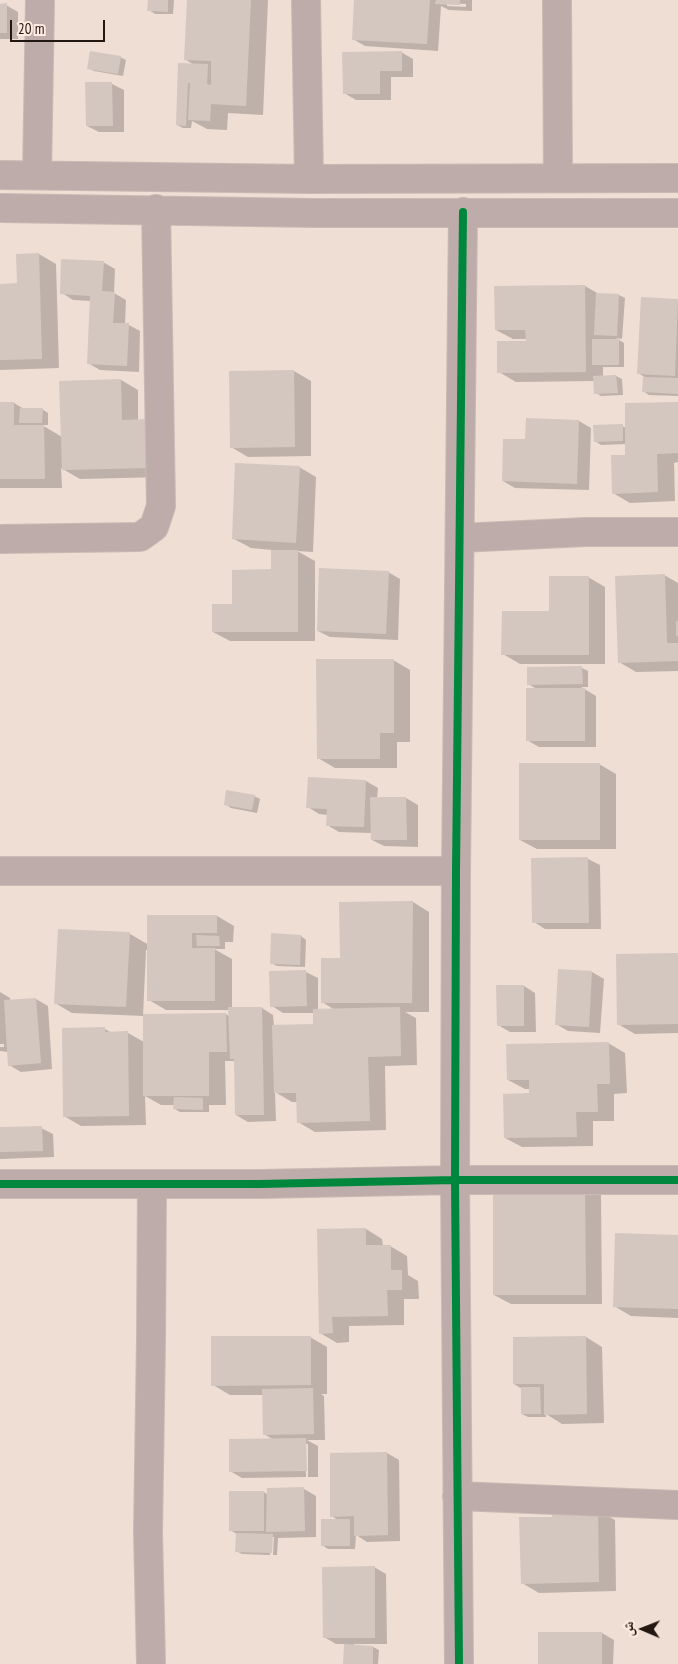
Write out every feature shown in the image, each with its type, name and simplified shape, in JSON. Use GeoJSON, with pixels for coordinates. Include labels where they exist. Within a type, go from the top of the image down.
{"type":"FeatureCollection","features":[{"type":"Feature","properties":{"kind":"street"},"geometry":{"type":"LineString","coordinates":[[37,175],[40,0]]}},
{"type":"Feature","properties":{"kind":"street"},"geometry":{"type":"LineString","coordinates":[[306,0],[309,179]]}},
{"type":"Feature","properties":{"kind":"street"},"geometry":{"type":"LineString","coordinates":[[557,0],[558,178]]}},
{"type":"Feature","properties":{"kind":"street"},"geometry":{"type":"LineString","coordinates":[[0,176],[309,179],[678,178]]}},
{"type":"Feature","properties":{"kind":"street"},"geometry":{"type":"LineString","coordinates":[[0,208],[313,213],[678,213]]}},
{"type":"Feature","properties":{"kind":"street"},"geometry":{"type":"LineString","coordinates":[[0,539],[140,537],[154,527],[161,506],[156,209]]}},
{"type":"Feature","properties":{"kind":"street"},"geometry":{"type":"LineString","coordinates":[[459,1664],[455,1180],[456,871],[463,212]]}},
{"type":"Feature","properties":{"kind":"street"},"geometry":{"type":"LineString","coordinates":[[460,538],[586,532],[678,532]]}},
{"type":"Feature","properties":{"kind":"street"},"geometry":{"type":"LineString","coordinates":[[0,871],[456,871]]}},
{"type":"Feature","properties":{"kind":"street"},"geometry":{"type":"LineString","coordinates":[[0,1184],[260,1184],[455,1180],[678,1180]]}},
{"type":"Feature","properties":{"kind":"street"},"geometry":{"type":"LineString","coordinates":[[151,1664],[148,1532],[152,1339],[152,1184]]}},
{"type":"Feature","properties":{"kind":"street"},"geometry":{"type":"LineString","coordinates":[[458,1496],[678,1505]]}},
{"type":"Feature","properties":{"kind":"building"},"geometry":{"type":"Polygon","coordinates":[[[148,0],[168,0],[168,12],[147,11],[148,0]]]}},
{"type":"Feature","properties":{"kind":"building"},"geometry":{"type":"Polygon","coordinates":[[[187,0],[251,0],[246,106],[211,104],[210,121],[188,120],[190,83],[188,83],[186,126],[176,125],[178,63],[208,64],[207,84],[211,85],[211,61],[184,60],[187,0]]]}},
{"type":"Feature","properties":{"kind":"building"},"geometry":{"type":"Polygon","coordinates":[[[354,0],[430,0],[427,44],[352,40],[354,0]]]}},
{"type":"Feature","properties":{"kind":"building"},"geometry":{"type":"Polygon","coordinates":[[[436,0],[460,0],[460,5],[435,4],[436,0]]]}},
{"type":"Feature","properties":{"kind":"building"},"geometry":{"type":"Polygon","coordinates":[[[7,3],[7,33],[0,33],[0,4],[7,3]]]}},
{"type":"Feature","properties":{"kind":"building"},"geometry":{"type":"Polygon","coordinates":[[[90,51],[121,56],[118,74],[87,69],[90,51]]]}},
{"type":"Feature","properties":{"kind":"building"},"geometry":{"type":"Polygon","coordinates":[[[402,51],[402,71],[380,71],[380,94],[343,94],[342,52],[402,51]]]}},
{"type":"Feature","properties":{"kind":"building"},"geometry":{"type":"Polygon","coordinates":[[[85,82],[112,82],[113,126],[86,126],[85,82]]]}},
{"type":"Feature","properties":{"kind":"building"},"geometry":{"type":"Polygon","coordinates":[[[39,253],[42,359],[0,360],[0,284],[17,283],[16,254],[39,253]]]}},
{"type":"Feature","properties":{"kind":"building"},"geometry":{"type":"Polygon","coordinates":[[[61,259],[104,261],[102,291],[115,292],[113,323],[129,323],[127,366],[87,364],[90,296],[60,294],[61,259]]]}},
{"type":"Feature","properties":{"kind":"building"},"geometry":{"type":"Polygon","coordinates":[[[585,285],[586,372],[497,373],[497,341],[526,341],[525,330],[495,330],[494,286],[585,285]]]}},
{"type":"Feature","properties":{"kind":"building"},"geometry":{"type":"Polygon","coordinates":[[[596,293],[619,294],[617,336],[594,335],[596,293]]]}},
{"type":"Feature","properties":{"kind":"building"},"geometry":{"type":"Polygon","coordinates":[[[641,297],[678,299],[675,376],[637,374],[641,297]]]}},
{"type":"Feature","properties":{"kind":"building"},"geometry":{"type":"Polygon","coordinates":[[[592,339],[619,339],[619,365],[592,365],[592,339]]]}},
{"type":"Feature","properties":{"kind":"building"},"geometry":{"type":"Polygon","coordinates":[[[294,370],[295,447],[230,448],[229,371],[294,370]]]}},
{"type":"Feature","properties":{"kind":"building"},"geometry":{"type":"Polygon","coordinates":[[[616,375],[618,393],[594,394],[593,376],[616,375]]]}},
{"type":"Feature","properties":{"kind":"building"},"geometry":{"type":"Polygon","coordinates":[[[643,377],[678,378],[678,394],[642,392],[643,377]]]}},
{"type":"Feature","properties":{"kind":"building"},"geometry":{"type":"Polygon","coordinates":[[[121,379],[122,420],[147,419],[149,468],[62,470],[59,381],[121,379]]]}},
{"type":"Feature","properties":{"kind":"building"},"geometry":{"type":"Polygon","coordinates":[[[0,402],[14,402],[14,425],[44,425],[45,479],[0,479],[0,402]]]}},
{"type":"Feature","properties":{"kind":"building"},"geometry":{"type":"Polygon","coordinates":[[[678,402],[678,453],[657,454],[658,492],[612,494],[611,455],[625,455],[625,403],[678,402]]]}},
{"type":"Feature","properties":{"kind":"building"},"geometry":{"type":"Polygon","coordinates":[[[20,408],[43,408],[42,423],[19,423],[20,408]]]}},
{"type":"Feature","properties":{"kind":"building"},"geometry":{"type":"Polygon","coordinates":[[[526,418],[579,420],[577,484],[502,481],[503,439],[525,439],[526,418]]]}},
{"type":"Feature","properties":{"kind":"building"},"geometry":{"type":"Polygon","coordinates":[[[623,424],[623,441],[594,442],[593,425],[623,424]]]}},
{"type":"Feature","properties":{"kind":"building"},"geometry":{"type":"Polygon","coordinates":[[[235,463],[300,466],[296,543],[232,539],[235,463]]]}},
{"type":"Feature","properties":{"kind":"building"},"geometry":{"type":"Polygon","coordinates":[[[271,550],[298,550],[298,632],[212,632],[212,604],[232,604],[232,570],[271,569],[271,550]]]}},
{"type":"Feature","properties":{"kind":"building"},"geometry":{"type":"Polygon","coordinates":[[[319,568],[389,571],[386,634],[317,631],[319,568]]]}},
{"type":"Feature","properties":{"kind":"building"},"geometry":{"type":"Polygon","coordinates":[[[665,574],[667,643],[678,643],[678,661],[618,663],[615,576],[665,574]]]}},
{"type":"Feature","properties":{"kind":"building"},"geometry":{"type":"Polygon","coordinates":[[[549,576],[589,576],[589,655],[501,655],[502,611],[549,611],[549,576]]]}},
{"type":"Feature","properties":{"kind":"building"},"geometry":{"type":"Polygon","coordinates":[[[676,621],[678,621],[678,636],[676,636],[676,621]]]}},
{"type":"Feature","properties":{"kind":"building"},"geometry":{"type":"Polygon","coordinates":[[[316,659],[394,659],[394,733],[380,733],[380,759],[317,759],[316,659]]]}},
{"type":"Feature","properties":{"kind":"building"},"geometry":{"type":"Polygon","coordinates":[[[582,666],[583,684],[527,685],[527,667],[582,666]]]}},
{"type":"Feature","properties":{"kind":"building"},"geometry":{"type":"Polygon","coordinates":[[[526,688],[585,688],[585,741],[526,741],[526,688]]]}},
{"type":"Feature","properties":{"kind":"building"},"geometry":{"type":"Polygon","coordinates":[[[519,763],[600,763],[600,840],[519,840],[519,763]]]}},
{"type":"Feature","properties":{"kind":"building"},"geometry":{"type":"Polygon","coordinates":[[[308,777],[366,780],[364,827],[326,826],[327,809],[306,808],[308,777]]]}},
{"type":"Feature","properties":{"kind":"building"},"geometry":{"type":"Polygon","coordinates":[[[226,790],[255,795],[252,810],[224,805],[226,790]]]}},
{"type":"Feature","properties":{"kind":"building"},"geometry":{"type":"Polygon","coordinates":[[[370,797],[406,797],[407,840],[371,840],[370,797]]]}},
{"type":"Feature","properties":{"kind":"building"},"geometry":{"type":"Polygon","coordinates":[[[588,857],[589,923],[532,923],[531,858],[588,857]]]}},
{"type":"Feature","properties":{"kind":"building"},"geometry":{"type":"Polygon","coordinates":[[[413,901],[412,1003],[321,1003],[321,958],[340,958],[339,902],[413,901]]]}},
{"type":"Feature","properties":{"kind":"building"},"geometry":{"type":"Polygon","coordinates":[[[147,915],[217,915],[217,933],[192,933],[192,948],[215,948],[215,1001],[147,1001],[147,915]]]}},
{"type":"Feature","properties":{"kind":"building"},"geometry":{"type":"Polygon","coordinates":[[[58,929],[130,932],[126,1007],[54,1004],[58,929]]]}},
{"type":"Feature","properties":{"kind":"building"},"geometry":{"type":"Polygon","coordinates":[[[271,933],[301,935],[300,965],[270,964],[271,933]]]}},
{"type":"Feature","properties":{"kind":"building"},"geometry":{"type":"Polygon","coordinates":[[[196,935],[219,936],[220,946],[197,946],[196,935]]]}},
{"type":"Feature","properties":{"kind":"building"},"geometry":{"type":"Polygon","coordinates":[[[678,953],[678,1024],[617,1025],[616,954],[678,953]]]}},
{"type":"Feature","properties":{"kind":"building"},"geometry":{"type":"Polygon","coordinates":[[[558,969],[592,971],[589,1027],[555,1025],[558,969]]]}},
{"type":"Feature","properties":{"kind":"building"},"geometry":{"type":"Polygon","coordinates":[[[306,970],[307,1006],[270,1007],[269,971],[306,970]]]}},
{"type":"Feature","properties":{"kind":"building"},"geometry":{"type":"Polygon","coordinates":[[[496,985],[524,985],[524,1026],[497,1026],[496,985]]]}},
{"type":"Feature","properties":{"kind":"building"},"geometry":{"type":"Polygon","coordinates":[[[36,998],[41,1063],[8,1066],[4,1000],[36,998]]]}},
{"type":"Feature","properties":{"kind":"building"},"geometry":{"type":"Polygon","coordinates":[[[228,1007],[262,1007],[264,1115],[235,1115],[234,1059],[230,1059],[228,1007]]]}},
{"type":"Feature","properties":{"kind":"building"},"geometry":{"type":"Polygon","coordinates":[[[400,1007],[401,1056],[368,1057],[370,1121],[297,1123],[296,1093],[274,1093],[272,1025],[313,1024],[313,1009],[400,1007]]]}},
{"type":"Feature","properties":{"kind":"building"},"geometry":{"type":"Polygon","coordinates":[[[226,1013],[227,1052],[209,1052],[209,1096],[143,1096],[143,1014],[226,1013]]]}},
{"type":"Feature","properties":{"kind":"building"},"geometry":{"type":"Polygon","coordinates":[[[105,1027],[105,1032],[128,1031],[129,1116],[63,1117],[62,1028],[105,1027]]]}},
{"type":"Feature","properties":{"kind":"building"},"geometry":{"type":"Polygon","coordinates":[[[609,1042],[610,1084],[597,1084],[598,1112],[576,1112],[577,1137],[504,1138],[503,1094],[529,1093],[529,1080],[507,1080],[506,1044],[609,1042]]]}},
{"type":"Feature","properties":{"kind":"building"},"geometry":{"type":"Polygon","coordinates":[[[174,1097],[203,1098],[203,1110],[173,1109],[174,1097]]]}},
{"type":"Feature","properties":{"kind":"building"},"geometry":{"type":"Polygon","coordinates":[[[42,1126],[43,1151],[0,1152],[0,1127],[42,1126]]]}},
{"type":"Feature","properties":{"kind":"building"},"geometry":{"type":"Polygon","coordinates":[[[585,1184],[586,1295],[493,1295],[493,1185],[585,1184]]]}},
{"type":"Feature","properties":{"kind":"building"},"geometry":{"type":"Polygon","coordinates":[[[366,1228],[366,1245],[391,1245],[391,1270],[402,1270],[402,1290],[387,1290],[388,1316],[332,1317],[333,1333],[319,1334],[317,1229],[366,1228]]]}},
{"type":"Feature","properties":{"kind":"building"},"geometry":{"type":"Polygon","coordinates":[[[615,1233],[678,1235],[678,1309],[613,1307],[615,1233]]]}},
{"type":"Feature","properties":{"kind":"building"},"geometry":{"type":"Polygon","coordinates":[[[211,1336],[311,1336],[311,1385],[211,1386],[211,1336]]]}},
{"type":"Feature","properties":{"kind":"building"},"geometry":{"type":"Polygon","coordinates":[[[586,1336],[587,1414],[544,1415],[544,1384],[513,1384],[513,1337],[586,1336]]]}},
{"type":"Feature","properties":{"kind":"building"},"geometry":{"type":"Polygon","coordinates":[[[521,1387],[540,1387],[541,1414],[521,1414],[521,1387]]]}},
{"type":"Feature","properties":{"kind":"building"},"geometry":{"type":"Polygon","coordinates":[[[313,1388],[314,1434],[263,1435],[262,1389],[313,1388]]]}},
{"type":"Feature","properties":{"kind":"building"},"geometry":{"type":"Polygon","coordinates":[[[306,1438],[307,1471],[229,1472],[229,1439],[306,1438]]]}},
{"type":"Feature","properties":{"kind":"building"},"geometry":{"type":"Polygon","coordinates":[[[387,1452],[388,1535],[354,1536],[354,1516],[330,1517],[330,1453],[387,1452]]]}},
{"type":"Feature","properties":{"kind":"building"},"geometry":{"type":"Polygon","coordinates":[[[304,1487],[305,1531],[266,1532],[267,1488],[304,1487]]]}},
{"type":"Feature","properties":{"kind":"building"},"geometry":{"type":"Polygon","coordinates":[[[229,1491],[264,1491],[264,1531],[229,1531],[229,1491]]]}},
{"type":"Feature","properties":{"kind":"building"},"geometry":{"type":"Polygon","coordinates":[[[598,1509],[599,1582],[521,1584],[519,1517],[552,1517],[552,1510],[598,1509]]]}},
{"type":"Feature","properties":{"kind":"building"},"geometry":{"type":"Polygon","coordinates":[[[321,1519],[350,1519],[350,1546],[321,1546],[321,1519]]]}},
{"type":"Feature","properties":{"kind":"building"},"geometry":{"type":"Polygon","coordinates":[[[236,1533],[273,1534],[272,1553],[235,1552],[236,1533]]]}},
{"type":"Feature","properties":{"kind":"building"},"geometry":{"type":"Polygon","coordinates":[[[375,1566],[375,1638],[323,1638],[322,1567],[375,1566]]]}},
{"type":"Feature","properties":{"kind":"building"},"geometry":{"type":"Polygon","coordinates":[[[538,1632],[602,1632],[602,1664],[538,1664],[538,1632]]]}},
{"type":"Feature","properties":{"kind":"building"},"geometry":{"type":"Polygon","coordinates":[[[344,1644],[373,1646],[373,1664],[343,1664],[344,1644]]]}},
{"type":"Feature","properties":{"kind":"cycle path"},"geometry":{"type":"LineString","coordinates":[[459,1664],[455,1180],[456,871],[463,212]]}},
{"type":"Feature","properties":{"kind":"cycle path"},"geometry":{"type":"LineString","coordinates":[[0,1184],[260,1184],[455,1180],[678,1180]]}}]}
